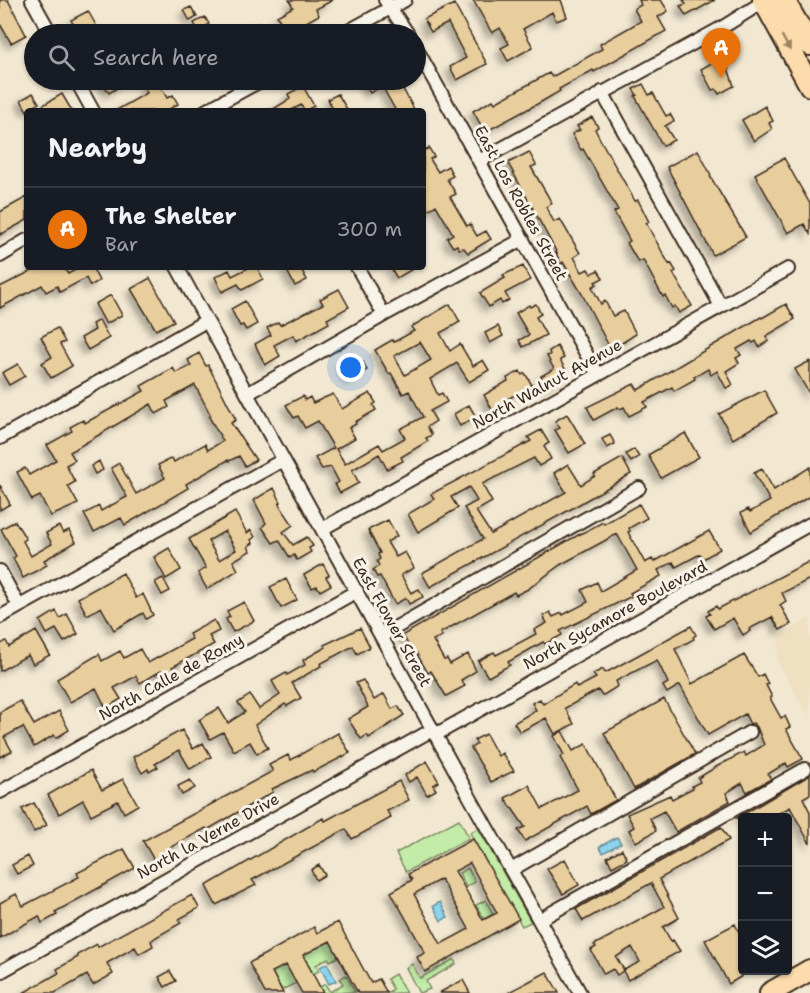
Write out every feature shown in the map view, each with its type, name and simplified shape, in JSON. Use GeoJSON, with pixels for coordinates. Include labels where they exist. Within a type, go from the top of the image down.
{"type":"FeatureCollection","features":[{"type":"Feature","properties":{"kind":"main road"},"geometry":{"type":"LineString","coordinates":[[784,0],[810,45]]}},
{"type":"Feature","properties":{"kind":"main road"},"geometry":{"type":"LineString","coordinates":[[763,1],[810,86]]}},
{"type":"Feature","properties":{"kind":"main road"},"geometry":{"type":"LineString","coordinates":[[770,993],[810,970]]}},
{"type":"Feature","properties":{"kind":"street"},"geometry":{"type":"LineString","coordinates":[[32,0],[45,24]]}},
{"type":"Feature","properties":{"kind":"street"},"geometry":{"type":"LineString","coordinates":[[358,24],[388,4],[405,0]]}},
{"type":"Feature","properties":{"kind":"street"},"geometry":{"type":"LineString","coordinates":[[479,161],[723,27],[763,1]]}},
{"type":"Feature","properties":{"kind":"street"},"geometry":{"type":"LineString","coordinates":[[388,4],[401,24]]}},
{"type":"Feature","properties":{"kind":"street","name":"East Los Robles Street"},"geometry":{"type":"LineString","coordinates":[[426,66],[598,375]]}},
{"type":"Feature","properties":{"kind":"street"},"geometry":{"type":"LineString","coordinates":[[81,90],[91,108]]}},
{"type":"Feature","properties":{"kind":"street"},"geometry":{"type":"LineString","coordinates":[[211,108],[244,90]]}},
{"type":"Feature","properties":{"kind":"street"},"geometry":{"type":"LineString","coordinates":[[602,92],[721,306]]}},
{"type":"Feature","properties":{"kind":"street"},"geometry":{"type":"LineString","coordinates":[[247,394],[523,239]]}},
{"type":"Feature","properties":{"kind":"street"},"geometry":{"type":"LineString","coordinates":[[0,256],[24,242]]}},
{"type":"Feature","properties":{"kind":"street","name":"North Walnut Avenue"},"geometry":{"type":"LineString","coordinates":[[322,529],[788,269]]}},
{"type":"Feature","properties":{"kind":"street","name":"East Flower Street"},"geometry":{"type":"LineString","coordinates":[[179,270],[580,993]]}},
{"type":"Feature","properties":{"kind":"street"},"geometry":{"type":"LineString","coordinates":[[359,270],[384,315]]}},
{"type":"Feature","properties":{"kind":"street"},"geometry":{"type":"LineString","coordinates":[[0,438],[206,321]]}},
{"type":"Feature","properties":{"kind":"street"},"geometry":{"type":"LineString","coordinates":[[0,617],[283,459]]}},
{"type":"Feature","properties":{"kind":"street"},"geometry":{"type":"LineString","coordinates":[[381,636],[639,488]]}},
{"type":"Feature","properties":{"kind":"street","name":"North Sycamore Boulevard"},"geometry":{"type":"LineString","coordinates":[[434,732],[810,524]]}},
{"type":"Feature","properties":{"kind":"street"},"geometry":{"type":"LineString","coordinates":[[0,571],[19,606]]}},
{"type":"Feature","properties":{"kind":"street","name":"North Calle de Romy"},"geometry":{"type":"LineString","coordinates":[[0,792],[357,591]]}},
{"type":"Feature","properties":{"kind":"street","name":"North la Verne Drive"},"geometry":{"type":"LineString","coordinates":[[0,972],[434,732]]}},
{"type":"Feature","properties":{"kind":"street"},"geometry":{"type":"LineString","coordinates":[[511,870],[750,732]]}},
{"type":"Feature","properties":{"kind":"street"},"geometry":{"type":"LineString","coordinates":[[539,920],[805,769]]}},
{"type":"Feature","properties":{"kind":"shaded area"},"geometry":{"type":"Polygon","coordinates":[[[778,0],[810,0],[810,60],[778,0]]]}},
{"type":"Feature","properties":{"kind":"shaded area"},"geometry":{"type":"Polygon","coordinates":[[[810,618],[810,719],[777,661],[779,636],[810,618]]]}},
{"type":"Feature","properties":{"kind":"green space"},"geometry":{"type":"Polygon","coordinates":[[[459,819],[469,838],[406,872],[396,853],[459,819]]]}},
{"type":"Feature","properties":{"kind":"green space"},"geometry":{"type":"Polygon","coordinates":[[[478,828],[531,922],[522,926],[470,833],[478,828]]]}},
{"type":"Feature","properties":{"kind":"green space"},"geometry":{"type":"Polygon","coordinates":[[[468,868],[475,882],[466,887],[459,873],[468,868]]]}},
{"type":"Feature","properties":{"kind":"green space"},"geometry":{"type":"Polygon","coordinates":[[[486,900],[493,914],[484,919],[476,905],[486,900]]]}},
{"type":"Feature","properties":{"kind":"green space"},"geometry":{"type":"Polygon","coordinates":[[[330,941],[338,957],[330,961],[328,958],[316,965],[319,971],[313,974],[303,955],[330,941]]]}},
{"type":"Feature","properties":{"kind":"green space"},"geometry":{"type":"Polygon","coordinates":[[[454,959],[456,964],[426,981],[430,989],[419,993],[406,968],[412,964],[420,978],[454,959]]]}},
{"type":"Feature","properties":{"kind":"green space"},"geometry":{"type":"Polygon","coordinates":[[[286,964],[296,983],[282,990],[272,972],[286,964]]]}},
{"type":"Feature","properties":{"kind":"green space"},"geometry":{"type":"Polygon","coordinates":[[[395,974],[406,993],[387,993],[393,989],[387,979],[395,974]]]}},
{"type":"Feature","properties":{"kind":"green space"},"geometry":{"type":"Polygon","coordinates":[[[346,975],[355,992],[323,993],[320,987],[325,984],[330,992],[343,984],[340,979],[346,975]]]}},
{"type":"Feature","properties":{"kind":"water"},"geometry":{"type":"Polygon","coordinates":[[[617,837],[621,843],[603,853],[599,847],[617,837]]]}},
{"type":"Feature","properties":{"kind":"water"},"geometry":{"type":"Polygon","coordinates":[[[440,902],[448,917],[441,921],[433,906],[440,902]]]}},
{"type":"Feature","properties":{"kind":"water"},"geometry":{"type":"Polygon","coordinates":[[[327,963],[336,981],[329,984],[320,967],[327,963]]]}},
{"type":"Feature","properties":{"kind":"building"},"geometry":{"type":"Polygon","coordinates":[[[0,0],[8,0],[24,31],[24,36],[11,43],[0,24],[0,0]]]}},
{"type":"Feature","properties":{"kind":"building"},"geometry":{"type":"Polygon","coordinates":[[[289,0],[333,0],[316,9],[319,15],[303,24],[274,24],[280,21],[277,16],[293,7],[289,0]]]}},
{"type":"Feature","properties":{"kind":"building"},"geometry":{"type":"Polygon","coordinates":[[[473,0],[561,0],[567,17],[556,21],[552,12],[523,29],[533,47],[508,61],[501,48],[509,44],[500,28],[492,33],[473,0]]]}},
{"type":"Feature","properties":{"kind":"building"},"geometry":{"type":"Polygon","coordinates":[[[639,0],[661,0],[668,11],[658,17],[666,31],[485,132],[473,111],[493,100],[495,103],[549,73],[552,77],[602,49],[600,44],[641,21],[634,9],[641,5],[639,0]]]}},
{"type":"Feature","properties":{"kind":"building"},"geometry":{"type":"Polygon","coordinates":[[[683,0],[715,0],[686,16],[680,6],[686,4],[683,0]]]}},
{"type":"Feature","properties":{"kind":"building"},"geometry":{"type":"Polygon","coordinates":[[[454,4],[487,64],[457,80],[450,67],[466,58],[448,23],[431,32],[424,19],[454,4]]]}},
{"type":"Feature","properties":{"kind":"building"},"geometry":{"type":"Polygon","coordinates":[[[191,7],[197,17],[190,21],[184,10],[191,7]]]}},
{"type":"Feature","properties":{"kind":"building"},"geometry":{"type":"Polygon","coordinates":[[[88,11],[95,24],[73,24],[71,20],[88,11]]]}},
{"type":"Feature","properties":{"kind":"building"},"geometry":{"type":"Polygon","coordinates":[[[205,17],[209,24],[195,24],[205,17]]]}},
{"type":"Feature","properties":{"kind":"building"},"geometry":{"type":"Polygon","coordinates":[[[715,61],[728,68],[734,86],[719,94],[716,89],[712,90],[701,69],[715,61]]]}},
{"type":"Feature","properties":{"kind":"building"},"geometry":{"type":"Polygon","coordinates":[[[643,84],[649,95],[653,93],[666,116],[670,114],[674,121],[665,126],[674,140],[663,146],[635,96],[637,95],[633,89],[643,84]]]}},
{"type":"Feature","properties":{"kind":"building"},"geometry":{"type":"Polygon","coordinates":[[[146,90],[163,90],[167,98],[173,95],[178,104],[171,108],[120,108],[147,93],[146,90]]]}},
{"type":"Feature","properties":{"kind":"building"},"geometry":{"type":"Polygon","coordinates":[[[296,90],[305,90],[314,106],[310,108],[303,108],[301,105],[296,108],[275,108],[290,99],[288,94],[296,90]]]}},
{"type":"Feature","properties":{"kind":"building"},"geometry":{"type":"Polygon","coordinates":[[[384,90],[403,90],[413,108],[394,108],[384,90]]]}},
{"type":"Feature","properties":{"kind":"building"},"geometry":{"type":"Polygon","coordinates":[[[33,93],[39,103],[32,108],[25,108],[21,100],[33,93]]]}},
{"type":"Feature","properties":{"kind":"building"},"geometry":{"type":"Polygon","coordinates":[[[62,94],[70,108],[44,108],[43,105],[62,94]]]}},
{"type":"Feature","properties":{"kind":"building"},"geometry":{"type":"Polygon","coordinates":[[[338,94],[346,108],[332,108],[328,99],[338,94]]]}},
{"type":"Feature","properties":{"kind":"building"},"geometry":{"type":"Polygon","coordinates":[[[765,106],[773,121],[769,123],[772,129],[754,141],[742,120],[765,106]]]}},
{"type":"Feature","properties":{"kind":"building"},"geometry":{"type":"Polygon","coordinates":[[[592,117],[598,127],[595,129],[600,139],[635,201],[638,200],[649,222],[646,223],[669,264],[671,263],[676,271],[673,273],[692,306],[679,313],[675,306],[672,308],[665,295],[663,297],[643,260],[638,262],[627,243],[630,241],[614,212],[618,210],[572,134],[580,130],[577,126],[592,117]]]}},
{"type":"Feature","properties":{"kind":"building"},"geometry":{"type":"Polygon","coordinates":[[[429,148],[434,157],[430,159],[438,172],[448,166],[453,176],[447,179],[456,194],[450,197],[467,226],[470,224],[477,236],[486,231],[491,239],[468,253],[464,248],[459,249],[457,245],[453,247],[447,238],[453,234],[436,205],[427,211],[426,150],[429,148]]]}},
{"type":"Feature","properties":{"kind":"building"},"geometry":{"type":"Polygon","coordinates":[[[698,150],[710,176],[746,237],[713,255],[667,167],[698,150]]]}},
{"type":"Feature","properties":{"kind":"building"},"geometry":{"type":"Polygon","coordinates":[[[529,152],[536,165],[531,167],[552,203],[546,207],[554,222],[560,219],[580,253],[574,257],[582,272],[588,269],[591,274],[598,270],[603,278],[595,282],[597,284],[592,287],[601,304],[605,301],[613,316],[624,311],[636,334],[611,350],[582,294],[563,262],[561,264],[508,163],[529,152]]]}},
{"type":"Feature","properties":{"kind":"building"},"geometry":{"type":"Polygon","coordinates":[[[784,158],[810,204],[810,234],[804,224],[788,233],[755,174],[784,158]]]}},
{"type":"Feature","properties":{"kind":"building"},"geometry":{"type":"Polygon","coordinates":[[[24,199],[24,222],[0,235],[0,212],[24,199]]]}},
{"type":"Feature","properties":{"kind":"building"},"geometry":{"type":"Polygon","coordinates":[[[523,266],[530,280],[505,293],[509,300],[502,304],[500,300],[489,307],[480,293],[505,278],[503,275],[523,266]]]}},
{"type":"Feature","properties":{"kind":"building"},"geometry":{"type":"Polygon","coordinates":[[[33,270],[66,270],[68,274],[75,270],[94,270],[99,281],[90,286],[86,278],[60,292],[57,286],[46,292],[42,285],[0,308],[0,287],[33,270]]]}},
{"type":"Feature","properties":{"kind":"building"},"geometry":{"type":"Polygon","coordinates":[[[229,270],[232,276],[244,270],[258,270],[263,279],[242,290],[238,284],[222,292],[215,277],[229,270]]]}},
{"type":"Feature","properties":{"kind":"building"},"geometry":{"type":"Polygon","coordinates":[[[287,270],[302,270],[307,280],[295,286],[287,270]]]}},
{"type":"Feature","properties":{"kind":"building"},"geometry":{"type":"Polygon","coordinates":[[[392,270],[411,270],[397,278],[392,270]]]}},
{"type":"Feature","properties":{"kind":"building"},"geometry":{"type":"Polygon","coordinates":[[[150,278],[174,321],[156,330],[131,289],[150,278]]]}},
{"type":"Feature","properties":{"kind":"building"},"geometry":{"type":"Polygon","coordinates":[[[339,289],[349,307],[327,319],[329,323],[296,341],[293,335],[274,345],[280,356],[265,365],[255,344],[271,335],[267,328],[278,322],[280,325],[323,304],[320,299],[339,289]]]}},
{"type":"Feature","properties":{"kind":"building"},"geometry":{"type":"Polygon","coordinates":[[[111,295],[122,315],[106,324],[95,304],[111,295]]]}},
{"type":"Feature","properties":{"kind":"building"},"geometry":{"type":"Polygon","coordinates":[[[245,301],[257,324],[246,330],[243,325],[240,326],[231,309],[245,301]]]}},
{"type":"Feature","properties":{"kind":"building"},"geometry":{"type":"Polygon","coordinates":[[[450,304],[460,322],[440,333],[450,351],[460,344],[473,366],[483,360],[489,370],[469,382],[457,363],[430,379],[438,395],[442,393],[447,402],[430,411],[436,421],[427,427],[432,435],[426,438],[428,441],[401,457],[403,461],[387,469],[379,454],[352,470],[359,483],[340,493],[335,484],[339,482],[331,467],[322,469],[315,458],[334,448],[318,421],[305,428],[298,416],[294,418],[286,405],[303,396],[305,400],[310,397],[313,403],[333,394],[342,409],[370,393],[376,403],[373,405],[376,410],[355,422],[356,424],[349,428],[355,438],[336,449],[345,464],[379,444],[383,450],[405,438],[400,429],[423,417],[409,391],[403,394],[375,350],[414,331],[411,327],[450,304]],[[420,342],[394,356],[405,375],[431,360],[420,342]]]}},
{"type":"Feature","properties":{"kind":"building"},"geometry":{"type":"Polygon","coordinates":[[[536,304],[541,314],[536,317],[546,335],[523,347],[519,340],[529,335],[516,313],[529,305],[530,307],[536,304]]]}},
{"type":"Feature","properties":{"kind":"building"},"geometry":{"type":"Polygon","coordinates":[[[786,304],[795,319],[766,336],[768,341],[759,347],[756,341],[753,343],[751,341],[737,349],[741,355],[736,358],[739,363],[726,371],[733,385],[726,388],[717,371],[711,375],[708,369],[674,391],[672,387],[644,402],[647,407],[629,416],[624,407],[620,409],[618,407],[594,420],[587,407],[634,384],[638,390],[786,304]]]}},
{"type":"Feature","properties":{"kind":"building"},"geometry":{"type":"Polygon","coordinates":[[[99,320],[109,338],[88,350],[81,338],[95,330],[92,324],[99,320]]]}},
{"type":"Feature","properties":{"kind":"building"},"geometry":{"type":"Polygon","coordinates":[[[498,326],[503,336],[490,343],[485,333],[498,326]]]}},
{"type":"Feature","properties":{"kind":"building"},"geometry":{"type":"Polygon","coordinates":[[[57,328],[65,342],[60,344],[72,366],[51,378],[42,363],[52,357],[41,337],[57,328]]]}},
{"type":"Feature","properties":{"kind":"building"},"geometry":{"type":"Polygon","coordinates":[[[557,346],[564,358],[560,360],[568,374],[546,386],[541,376],[554,369],[547,356],[550,355],[549,351],[557,346]]]}},
{"type":"Feature","properties":{"kind":"building"},"geometry":{"type":"Polygon","coordinates":[[[199,353],[206,366],[208,365],[236,420],[231,423],[256,460],[245,466],[239,456],[228,460],[186,484],[188,488],[125,525],[121,518],[94,532],[84,514],[99,506],[101,511],[127,497],[111,468],[119,463],[136,494],[165,478],[158,465],[172,458],[174,462],[205,444],[208,450],[223,441],[195,385],[166,401],[169,407],[156,414],[151,404],[70,452],[75,460],[66,465],[75,482],[68,486],[78,504],[51,516],[40,496],[32,500],[17,472],[25,468],[29,475],[56,460],[47,445],[72,431],[70,427],[83,420],[85,423],[144,391],[141,386],[173,368],[176,373],[191,366],[188,360],[199,353]]]}},
{"type":"Feature","properties":{"kind":"building"},"geometry":{"type":"Polygon","coordinates":[[[356,356],[367,370],[350,379],[341,364],[356,356]]]}},
{"type":"Feature","properties":{"kind":"building"},"geometry":{"type":"Polygon","coordinates":[[[810,361],[810,395],[795,369],[810,361]]]}},
{"type":"Feature","properties":{"kind":"building"},"geometry":{"type":"Polygon","coordinates":[[[18,364],[25,376],[9,385],[2,373],[18,364]]]}},
{"type":"Feature","properties":{"kind":"building"},"geometry":{"type":"Polygon","coordinates":[[[520,371],[522,375],[525,373],[532,385],[506,400],[508,403],[493,411],[484,395],[520,371]]]}},
{"type":"Feature","properties":{"kind":"building"},"geometry":{"type":"Polygon","coordinates":[[[764,390],[777,413],[733,439],[719,414],[764,390]]]}},
{"type":"Feature","properties":{"kind":"building"},"geometry":{"type":"Polygon","coordinates":[[[469,405],[476,417],[460,426],[454,414],[469,405]]]}},
{"type":"Feature","properties":{"kind":"building"},"geometry":{"type":"Polygon","coordinates":[[[567,414],[585,444],[569,453],[555,430],[560,428],[555,421],[567,414]]]}},
{"type":"Feature","properties":{"kind":"building"},"geometry":{"type":"Polygon","coordinates":[[[541,430],[549,443],[544,446],[551,459],[539,466],[534,458],[482,484],[492,502],[476,511],[491,534],[566,492],[554,473],[568,464],[581,485],[595,476],[594,474],[622,458],[631,474],[430,587],[422,573],[483,539],[464,508],[477,501],[469,487],[451,497],[458,508],[418,532],[408,514],[434,499],[431,494],[531,441],[528,437],[541,430]]]}},
{"type":"Feature","properties":{"kind":"building"},"geometry":{"type":"Polygon","coordinates":[[[685,433],[699,457],[661,478],[648,455],[685,433]]]}},
{"type":"Feature","properties":{"kind":"building"},"geometry":{"type":"Polygon","coordinates":[[[610,435],[615,444],[607,448],[602,439],[610,435]]]}},
{"type":"Feature","properties":{"kind":"building"},"geometry":{"type":"Polygon","coordinates":[[[634,449],[639,457],[631,462],[626,454],[634,449]]]}},
{"type":"Feature","properties":{"kind":"building"},"geometry":{"type":"Polygon","coordinates":[[[99,461],[103,470],[95,474],[91,466],[99,461]]]}},
{"type":"Feature","properties":{"kind":"building"},"geometry":{"type":"Polygon","coordinates":[[[810,467],[810,496],[751,532],[741,513],[748,509],[750,512],[770,501],[754,473],[762,469],[774,490],[810,467]]]}},
{"type":"Feature","properties":{"kind":"building"},"geometry":{"type":"Polygon","coordinates":[[[0,485],[10,504],[0,510],[0,485]]]}},
{"type":"Feature","properties":{"kind":"building"},"geometry":{"type":"Polygon","coordinates":[[[274,488],[281,502],[279,504],[293,525],[283,532],[293,545],[307,537],[313,546],[309,548],[311,552],[297,560],[294,555],[290,558],[279,540],[273,543],[262,527],[266,523],[254,500],[274,488]]]}},
{"type":"Feature","properties":{"kind":"building"},"geometry":{"type":"Polygon","coordinates":[[[639,504],[647,518],[629,528],[628,532],[645,563],[652,559],[654,562],[709,531],[720,549],[703,559],[700,554],[676,567],[673,562],[658,570],[661,576],[630,593],[632,596],[560,631],[562,635],[545,644],[543,642],[508,662],[510,665],[488,677],[478,661],[494,652],[496,655],[536,634],[534,630],[547,623],[543,616],[550,612],[553,617],[562,613],[563,615],[588,602],[582,590],[597,582],[601,591],[637,570],[617,534],[560,565],[528,589],[516,595],[514,592],[440,633],[442,636],[433,640],[444,660],[447,659],[450,664],[468,654],[476,671],[461,680],[465,686],[446,696],[431,671],[428,673],[416,652],[413,654],[403,635],[569,540],[639,504]]]}},
{"type":"Feature","properties":{"kind":"building"},"geometry":{"type":"Polygon","coordinates":[[[235,512],[247,533],[251,530],[255,537],[251,540],[253,543],[248,546],[250,551],[233,561],[238,570],[207,589],[198,573],[206,568],[189,539],[235,512]],[[225,531],[208,541],[219,560],[236,550],[225,531]]]}},
{"type":"Feature","properties":{"kind":"building"},"geometry":{"type":"Polygon","coordinates":[[[388,520],[397,536],[387,542],[396,557],[405,552],[414,568],[401,575],[411,593],[419,589],[423,597],[409,604],[406,598],[395,604],[380,576],[377,577],[373,570],[379,566],[377,561],[380,559],[378,554],[380,553],[368,530],[388,520]]]}},
{"type":"Feature","properties":{"kind":"building"},"geometry":{"type":"Polygon","coordinates":[[[15,521],[26,539],[23,541],[31,556],[52,544],[46,533],[59,526],[63,533],[69,530],[76,542],[44,560],[47,565],[23,578],[13,558],[16,556],[1,529],[15,521]]]}},
{"type":"Feature","properties":{"kind":"building"},"geometry":{"type":"Polygon","coordinates":[[[169,548],[181,570],[166,579],[154,557],[169,548]]]}},
{"type":"Feature","properties":{"kind":"building"},"geometry":{"type":"Polygon","coordinates":[[[810,561],[810,579],[782,593],[786,601],[780,605],[791,624],[780,630],[772,617],[749,629],[750,631],[743,635],[733,618],[714,629],[706,616],[710,614],[708,611],[716,606],[718,609],[810,561]]]}},
{"type":"Feature","properties":{"kind":"building"},"geometry":{"type":"Polygon","coordinates":[[[323,564],[329,575],[326,577],[331,585],[320,591],[317,586],[312,588],[304,575],[323,564]]]}},
{"type":"Feature","properties":{"kind":"building"},"geometry":{"type":"Polygon","coordinates":[[[123,573],[136,598],[143,594],[153,615],[146,619],[143,613],[114,630],[101,607],[87,615],[78,598],[123,573]]]}},
{"type":"Feature","properties":{"kind":"building"},"geometry":{"type":"Polygon","coordinates":[[[163,578],[170,591],[162,595],[155,582],[163,578]]]}},
{"type":"Feature","properties":{"kind":"building"},"geometry":{"type":"Polygon","coordinates":[[[286,579],[297,600],[281,608],[270,587],[286,579]]]}},
{"type":"Feature","properties":{"kind":"building"},"geometry":{"type":"Polygon","coordinates":[[[244,602],[254,621],[233,632],[226,619],[230,617],[227,611],[244,602]]]}},
{"type":"Feature","properties":{"kind":"building"},"geometry":{"type":"Polygon","coordinates":[[[56,611],[60,618],[67,614],[78,634],[64,642],[56,629],[47,634],[40,621],[56,611]]]}},
{"type":"Feature","properties":{"kind":"building"},"geometry":{"type":"Polygon","coordinates":[[[214,620],[219,631],[209,636],[214,644],[172,667],[176,674],[166,679],[161,671],[140,683],[136,676],[114,688],[121,699],[106,708],[96,688],[70,702],[57,679],[99,654],[102,661],[120,651],[124,658],[140,649],[148,663],[192,639],[189,634],[214,620]]]}},
{"type":"Feature","properties":{"kind":"building"},"geometry":{"type":"Polygon","coordinates":[[[691,626],[696,635],[694,639],[675,649],[692,684],[744,655],[758,677],[763,674],[772,697],[770,698],[781,718],[785,716],[790,727],[786,729],[803,759],[788,767],[786,763],[768,774],[771,779],[747,792],[742,783],[726,793],[730,801],[676,832],[664,811],[650,818],[656,831],[636,842],[629,830],[634,827],[627,814],[670,795],[672,799],[693,788],[692,786],[700,782],[698,778],[716,767],[744,752],[746,756],[764,745],[757,727],[753,723],[750,724],[745,714],[708,735],[680,685],[667,693],[663,686],[668,683],[657,660],[616,681],[618,686],[602,696],[598,690],[565,708],[574,724],[555,734],[546,718],[520,732],[514,723],[536,710],[532,703],[540,699],[543,704],[575,684],[577,688],[596,678],[593,674],[603,669],[605,673],[691,626]]]}},
{"type":"Feature","properties":{"kind":"building"},"geometry":{"type":"Polygon","coordinates":[[[360,628],[370,647],[357,654],[353,646],[320,664],[321,666],[292,683],[301,698],[287,706],[285,704],[255,725],[268,748],[257,754],[250,742],[234,751],[223,732],[210,739],[199,720],[219,708],[228,723],[245,712],[238,703],[250,695],[259,709],[280,695],[272,681],[305,665],[303,660],[326,647],[324,645],[360,628]]]}},
{"type":"Feature","properties":{"kind":"building"},"geometry":{"type":"Polygon","coordinates":[[[36,631],[50,655],[33,664],[28,655],[0,671],[0,645],[6,641],[9,647],[36,631]]]}},
{"type":"Feature","properties":{"kind":"building"},"geometry":{"type":"Polygon","coordinates":[[[363,680],[374,700],[384,694],[392,709],[398,706],[404,715],[369,738],[367,735],[361,739],[348,719],[368,707],[356,683],[363,680]]]}},
{"type":"Feature","properties":{"kind":"building"},"geometry":{"type":"Polygon","coordinates":[[[664,699],[695,754],[634,789],[604,733],[664,699]]]}},
{"type":"Feature","properties":{"kind":"building"},"geometry":{"type":"Polygon","coordinates":[[[20,701],[34,725],[59,711],[69,730],[56,738],[54,735],[34,747],[23,727],[4,737],[12,751],[0,757],[0,712],[20,701]]]}},
{"type":"Feature","properties":{"kind":"building"},"geometry":{"type":"Polygon","coordinates":[[[182,730],[193,749],[203,743],[211,757],[190,769],[179,750],[155,764],[158,767],[142,773],[133,757],[182,730]]]}},
{"type":"Feature","properties":{"kind":"building"},"geometry":{"type":"Polygon","coordinates":[[[562,731],[573,751],[586,744],[616,800],[591,814],[587,806],[525,841],[518,830],[525,827],[505,798],[529,785],[542,809],[578,790],[560,757],[564,755],[554,736],[562,731]]]}},
{"type":"Feature","properties":{"kind":"building"},"geometry":{"type":"Polygon","coordinates":[[[338,733],[350,753],[272,789],[273,792],[207,830],[206,828],[169,848],[170,851],[154,860],[143,841],[273,771],[269,765],[288,755],[291,760],[338,733]]]}},
{"type":"Feature","properties":{"kind":"building"},"geometry":{"type":"Polygon","coordinates":[[[486,734],[498,756],[502,753],[514,771],[491,782],[471,748],[477,744],[474,740],[486,734]]]}},
{"type":"Feature","properties":{"kind":"building"},"geometry":{"type":"Polygon","coordinates":[[[427,761],[439,782],[433,785],[436,790],[427,795],[417,777],[409,782],[405,775],[427,761]]]}},
{"type":"Feature","properties":{"kind":"building"},"geometry":{"type":"Polygon","coordinates":[[[91,770],[102,790],[123,779],[138,805],[124,813],[118,801],[91,815],[83,800],[59,814],[48,795],[91,770]]]}},
{"type":"Feature","properties":{"kind":"building"},"geometry":{"type":"Polygon","coordinates":[[[810,775],[810,794],[803,798],[810,812],[810,844],[790,807],[779,813],[745,813],[810,775]]]}},
{"type":"Feature","properties":{"kind":"building"},"geometry":{"type":"Polygon","coordinates":[[[190,780],[195,788],[182,795],[178,786],[190,780]]]}},
{"type":"Feature","properties":{"kind":"building"},"geometry":{"type":"Polygon","coordinates":[[[399,781],[409,800],[387,811],[391,818],[352,839],[346,829],[252,880],[256,885],[216,905],[206,886],[323,818],[325,821],[399,781]]]}},
{"type":"Feature","properties":{"kind":"building"},"geometry":{"type":"Polygon","coordinates":[[[34,803],[47,825],[34,832],[22,809],[34,803]]]}},
{"type":"Feature","properties":{"kind":"building"},"geometry":{"type":"Polygon","coordinates":[[[721,827],[729,840],[659,879],[679,918],[663,927],[680,951],[628,980],[623,971],[617,975],[613,969],[604,974],[591,950],[596,947],[594,945],[664,907],[651,883],[583,921],[576,909],[721,827]],[[632,947],[616,957],[624,970],[640,962],[632,947]]]}},
{"type":"Feature","properties":{"kind":"building"},"geometry":{"type":"Polygon","coordinates":[[[473,839],[519,919],[425,972],[417,957],[425,953],[391,892],[412,880],[408,874],[473,839]],[[470,863],[455,871],[483,920],[497,913],[470,863]],[[441,879],[414,894],[441,944],[469,929],[441,879]]]}},
{"type":"Feature","properties":{"kind":"building"},"geometry":{"type":"Polygon","coordinates":[[[124,849],[135,868],[55,912],[57,915],[42,923],[39,916],[0,938],[0,903],[16,894],[23,906],[79,877],[77,873],[124,849]]]}},
{"type":"Feature","properties":{"kind":"building"},"geometry":{"type":"Polygon","coordinates":[[[622,849],[627,859],[612,867],[607,857],[622,849]]]}},
{"type":"Feature","properties":{"kind":"building"},"geometry":{"type":"Polygon","coordinates":[[[28,856],[33,866],[17,874],[12,865],[28,856]]]}},
{"type":"Feature","properties":{"kind":"building"},"geometry":{"type":"Polygon","coordinates":[[[565,859],[579,885],[563,894],[547,869],[565,859]]]}},
{"type":"Feature","properties":{"kind":"building"},"geometry":{"type":"Polygon","coordinates":[[[319,865],[325,875],[316,880],[311,870],[319,865]]]}},
{"type":"Feature","properties":{"kind":"building"},"geometry":{"type":"Polygon","coordinates":[[[192,895],[199,908],[179,919],[181,923],[151,941],[153,946],[139,954],[135,947],[107,963],[113,974],[93,985],[87,975],[55,993],[23,993],[59,973],[57,969],[78,957],[77,955],[97,944],[98,947],[192,895]]]}},
{"type":"Feature","properties":{"kind":"building"},"geometry":{"type":"Polygon","coordinates":[[[338,922],[371,983],[379,979],[387,993],[358,993],[330,941],[303,955],[323,993],[302,993],[286,965],[272,972],[283,993],[265,993],[249,963],[314,927],[317,933],[338,922]]]}},
{"type":"Feature","properties":{"kind":"building"},"geometry":{"type":"Polygon","coordinates":[[[735,924],[738,930],[738,975],[742,976],[729,984],[705,940],[735,924]]]}},
{"type":"Feature","properties":{"kind":"building"},"geometry":{"type":"Polygon","coordinates":[[[170,971],[176,981],[165,987],[159,977],[170,971]]]}},
{"type":"Feature","properties":{"kind":"building"},"geometry":{"type":"Polygon","coordinates":[[[547,972],[559,993],[508,993],[528,982],[547,972]]]}},
{"type":"Feature","properties":{"kind":"building"},"geometry":{"type":"Polygon","coordinates":[[[463,980],[470,993],[439,993],[463,980]]]}},
{"type":"Feature","properties":{"kind":"place","name":"The Shelter"},"geometry":{"type":"Point","coordinates":[721,78]}}]}
